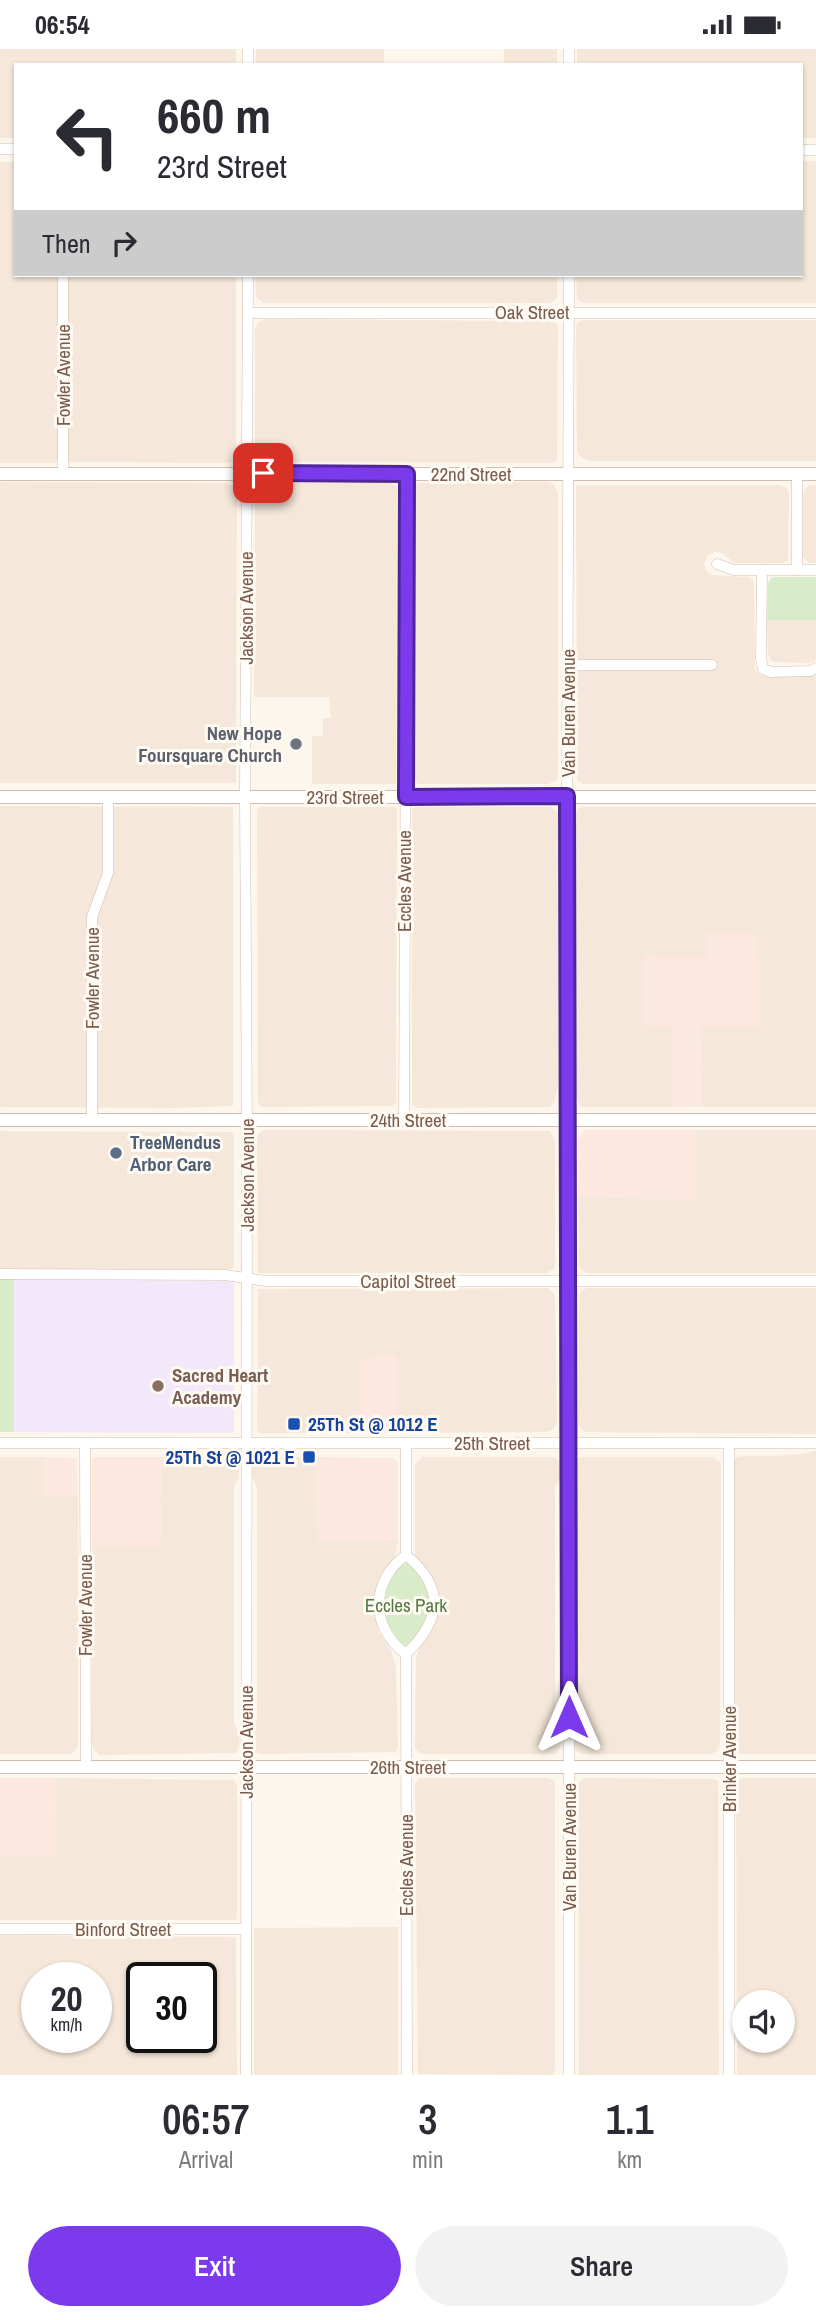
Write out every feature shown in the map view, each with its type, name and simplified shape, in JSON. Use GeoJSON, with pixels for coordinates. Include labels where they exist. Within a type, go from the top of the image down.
{"type":"FeatureCollection","features":[{"type":"Feature","properties":{"kind":"street","name":"Fowler Avenue"},"geometry":{"type":"LineString","coordinates":[[63,277],[63,474]]}},
{"type":"Feature","properties":{"kind":"street","name":"Jackson Avenue"},"geometry":{"type":"LineString","coordinates":[[246,2075],[245,796],[248,277]]}},
{"type":"Feature","properties":{"kind":"street","name":"Van Buren Avenue"},"geometry":{"type":"LineString","coordinates":[[569,277],[569,2075]]}},
{"type":"Feature","properties":{"kind":"street","name":"Oak Street"},"geometry":{"type":"LineString","coordinates":[[247,313],[816,313]]}},
{"type":"Feature","properties":{"kind":"street","name":"22nd Street"},"geometry":{"type":"LineString","coordinates":[[0,474],[816,474]]}},
{"type":"Feature","properties":{"kind":"street","name":"Eccles Avenue"},"geometry":{"type":"LineString","coordinates":[[404,1120],[407,474]]}},
{"type":"Feature","properties":{"kind":"street"},"geometry":{"type":"LineString","coordinates":[[797,474],[797,570]]}},
{"type":"Feature","properties":{"kind":"street"},"geometry":{"type":"LineString","coordinates":[[717,564],[734,570],[816,570]]}},
{"type":"Feature","properties":{"kind":"street"},"geometry":{"type":"LineString","coordinates":[[762,570],[763,669],[771,672],[810,671],[816,668]]}},
{"type":"Feature","properties":{"kind":"street"},"geometry":{"type":"LineString","coordinates":[[569,665],[712,665]]}},
{"type":"Feature","properties":{"kind":"street","name":"23rd Street"},"geometry":{"type":"LineString","coordinates":[[0,797],[816,797]]}},
{"type":"Feature","properties":{"kind":"street","name":"Fowler Avenue"},"geometry":{"type":"LineString","coordinates":[[92,1120],[92,917],[107,873],[108,797]]}},
{"type":"Feature","properties":{"kind":"street","name":"24th Street"},"geometry":{"type":"LineString","coordinates":[[0,1120],[816,1119]]}},
{"type":"Feature","properties":{"kind":"street","name":"Capitol Street"},"geometry":{"type":"LineString","coordinates":[[0,1274],[225,1275],[266,1281],[816,1281]]}},
{"type":"Feature","properties":{"kind":"street","name":"25th Street"},"geometry":{"type":"LineString","coordinates":[[0,1443],[816,1443]]}},
{"type":"Feature","properties":{"kind":"street","name":"Fowler Avenue"},"geometry":{"type":"LineString","coordinates":[[85,1443],[86,1767]]}},
{"type":"Feature","properties":{"kind":"street"},"geometry":{"type":"LineString","coordinates":[[406,1443],[406,1555]]}},
{"type":"Feature","properties":{"kind":"street","name":"Brinker Avenue"},"geometry":{"type":"LineString","coordinates":[[729,1443],[729,2075]]}},
{"type":"Feature","properties":{"kind":"street"},"geometry":{"type":"LineString","coordinates":[[406,1555],[430,1580],[433,1590],[433,1610],[426,1630],[406,1654],[395,1646],[387,1634],[379,1609],[385,1578],[406,1555]]}},
{"type":"Feature","properties":{"kind":"street","name":"Eccles Avenue"},"geometry":{"type":"LineString","coordinates":[[406,1654],[407,2075]]}},
{"type":"Feature","properties":{"kind":"street","name":"26th Street"},"geometry":{"type":"LineString","coordinates":[[0,1767],[816,1767]]}},
{"type":"Feature","properties":{"kind":"street","name":"Binford Street"},"geometry":{"type":"LineString","coordinates":[[0,1929],[246,1929]]}},
{"type":"Feature","properties":{"kind":"shaded area"},"geometry":{"type":"Polygon","coordinates":[[[0,49],[236,49],[236,63],[14,63],[14,138],[0,138],[0,49]]]}},
{"type":"Feature","properties":{"kind":"shaded area"},"geometry":{"type":"Polygon","coordinates":[[[256,49],[384,49],[384,63],[256,63],[256,49]]]}},
{"type":"Feature","properties":{"kind":"shaded area"},"geometry":{"type":"Polygon","coordinates":[[[504,49],[557,49],[557,63],[504,63],[504,49]]]}},
{"type":"Feature","properties":{"kind":"shaded area"},"geometry":{"type":"Polygon","coordinates":[[[577,49],[816,49],[816,138],[803,138],[803,63],[577,63],[577,49]]]}},
{"type":"Feature","properties":{"kind":"shaded area"},"geometry":{"type":"Polygon","coordinates":[[[803,161],[816,161],[816,303],[583,303],[577,299],[576,277],[803,277],[803,161]]]}},
{"type":"Feature","properties":{"kind":"shaded area"},"geometry":{"type":"Polygon","coordinates":[[[0,162],[14,162],[14,277],[58,277],[58,455],[57,461],[53,463],[0,463],[0,162]]]}},
{"type":"Feature","properties":{"kind":"shaded area"},"geometry":{"type":"Polygon","coordinates":[[[66,277],[236,277],[236,450],[231,462],[69,462],[66,455],[66,277]]]}},
{"type":"Feature","properties":{"kind":"shaded area"},"geometry":{"type":"Polygon","coordinates":[[[255,277],[557,277],[557,298],[551,303],[264,303],[256,297],[255,277]]]}},
{"type":"Feature","properties":{"kind":"shaded area"},"geometry":{"type":"Polygon","coordinates":[[[265,319],[554,321],[558,325],[557,460],[554,463],[259,462],[255,457],[255,329],[258,323],[265,319]]]}},
{"type":"Feature","properties":{"kind":"shaded area"},"geometry":{"type":"Polygon","coordinates":[[[582,320],[816,320],[816,461],[583,459],[577,452],[576,327],[582,320]]]}},
{"type":"Feature","properties":{"kind":"shaded area"},"geometry":{"type":"Polygon","coordinates":[[[0,482],[226,483],[236,487],[236,783],[0,783],[0,482]]]}},
{"type":"Feature","properties":{"kind":"shaded area"},"geometry":{"type":"Polygon","coordinates":[[[549,482],[558,492],[558,779],[549,784],[418,784],[415,781],[415,486],[418,483],[549,482]]]}},
{"type":"Feature","properties":{"kind":"shaded area"},"geometry":{"type":"Polygon","coordinates":[[[255,483],[391,483],[397,487],[396,784],[312,784],[312,736],[323,736],[323,718],[331,718],[329,697],[254,697],[255,483]]]}},
{"type":"Feature","properties":{"kind":"shaded area"},"geometry":{"type":"Polygon","coordinates":[[[578,485],[780,485],[787,488],[788,561],[735,563],[717,551],[708,555],[704,564],[706,571],[712,575],[749,577],[754,582],[757,673],[763,676],[816,676],[816,784],[583,784],[577,781],[578,485]]]}},
{"type":"Feature","properties":{"kind":"shaded area"},"geometry":{"type":"Polygon","coordinates":[[[816,485],[816,563],[809,563],[803,557],[803,493],[808,486],[816,485]]]}},
{"type":"Feature","properties":{"kind":"shaded area"},"geometry":{"type":"Polygon","coordinates":[[[767,620],[816,620],[816,659],[809,663],[772,662],[768,654],[767,620]]]}},
{"type":"Feature","properties":{"kind":"shaded area"},"geometry":{"type":"Polygon","coordinates":[[[0,806],[233,807],[233,1106],[0,1107],[0,806]]]}},
{"type":"Feature","properties":{"kind":"shaded area"},"geometry":{"type":"Polygon","coordinates":[[[260,807],[397,809],[396,1102],[393,1106],[261,1107],[258,1104],[257,810],[260,807]]]}},
{"type":"Feature","properties":{"kind":"shaded area"},"geometry":{"type":"Polygon","coordinates":[[[550,807],[558,812],[558,1086],[550,1107],[416,1108],[412,1105],[412,809],[550,807]]]}},
{"type":"Feature","properties":{"kind":"shaded area"},"geometry":{"type":"Polygon","coordinates":[[[581,807],[816,807],[816,1107],[702,1107],[700,1027],[759,1027],[759,956],[755,956],[756,934],[707,957],[672,1027],[672,1107],[579,1105],[576,1092],[576,817],[577,810],[581,807]]]}},
{"type":"Feature","properties":{"kind":"shaded area"},"geometry":{"type":"Polygon","coordinates":[[[707,933],[756,933],[755,955],[759,956],[759,1027],[700,1027],[702,1107],[672,1107],[672,1027],[644,1026],[644,956],[707,957],[707,933]]]}},
{"type":"Feature","properties":{"kind":"shaded area"},"geometry":{"type":"Polygon","coordinates":[[[265,1130],[549,1131],[555,1140],[555,1268],[547,1273],[258,1273],[257,1138],[259,1133],[265,1130]]]}},
{"type":"Feature","properties":{"kind":"shaded area"},"geometry":{"type":"Polygon","coordinates":[[[585,1130],[695,1130],[695,1199],[578,1197],[578,1141],[585,1130]]]}},
{"type":"Feature","properties":{"kind":"shaded area"},"geometry":{"type":"Polygon","coordinates":[[[695,1130],[816,1130],[816,1273],[587,1273],[581,1270],[578,1197],[694,1199],[695,1130]]]}},
{"type":"Feature","properties":{"kind":"shaded area"},"geometry":{"type":"Polygon","coordinates":[[[0,1131],[232,1132],[234,1267],[0,1269],[0,1131]]]}},
{"type":"Feature","properties":{"kind":"shaded area"},"geometry":{"type":"Polygon","coordinates":[[[14,1279],[234,1281],[234,1431],[14,1432],[14,1279]]]}},
{"type":"Feature","properties":{"kind":"shaded area"},"geometry":{"type":"Polygon","coordinates":[[[548,1288],[555,1295],[557,1423],[552,1430],[397,1433],[397,1356],[361,1360],[362,1433],[260,1433],[257,1430],[258,1289],[548,1288]]]}},
{"type":"Feature","properties":{"kind":"shaded area"},"geometry":{"type":"Polygon","coordinates":[[[587,1288],[816,1288],[816,1434],[584,1432],[578,1424],[579,1296],[581,1291],[587,1288]]]}},
{"type":"Feature","properties":{"kind":"shaded area"},"geometry":{"type":"Polygon","coordinates":[[[378,1356],[397,1356],[397,1433],[362,1433],[361,1359],[378,1359],[378,1356]]]}},
{"type":"Feature","properties":{"kind":"shaded area"},"geometry":{"type":"Polygon","coordinates":[[[816,1451],[816,1754],[740,1754],[735,1748],[734,1462],[736,1457],[743,1456],[795,1455],[816,1451]]]}},
{"type":"Feature","properties":{"kind":"shaded area"},"geometry":{"type":"Polygon","coordinates":[[[0,1457],[43,1457],[43,1496],[78,1497],[78,1747],[71,1754],[0,1754],[0,1457]]]}},
{"type":"Feature","properties":{"kind":"shaded area"},"geometry":{"type":"Polygon","coordinates":[[[43,1457],[77,1458],[78,1497],[43,1497],[43,1457]]]}},
{"type":"Feature","properties":{"kind":"shaded area"},"geometry":{"type":"Polygon","coordinates":[[[162,1457],[232,1457],[239,1462],[239,1477],[234,1487],[234,1724],[240,1735],[239,1748],[235,1753],[100,1755],[92,1745],[92,1546],[160,1547],[162,1457]]]}},
{"type":"Feature","properties":{"kind":"shaded area"},"geometry":{"type":"Polygon","coordinates":[[[162,1457],[160,1547],[92,1546],[92,1459],[162,1457]]]}},
{"type":"Feature","properties":{"kind":"shaded area"},"geometry":{"type":"Polygon","coordinates":[[[259,1457],[316,1457],[317,1541],[398,1541],[395,1557],[379,1579],[374,1600],[378,1630],[392,1653],[396,1667],[398,1748],[395,1752],[262,1754],[253,1749],[252,1734],[257,1719],[257,1488],[252,1476],[252,1463],[259,1457]]]}},
{"type":"Feature","properties":{"kind":"shaded area"},"geometry":{"type":"Polygon","coordinates":[[[316,1457],[396,1460],[398,1541],[317,1541],[316,1457]]]}},
{"type":"Feature","properties":{"kind":"shaded area"},"geometry":{"type":"Polygon","coordinates":[[[422,1457],[554,1457],[561,1462],[561,1476],[555,1487],[555,1728],[561,1738],[561,1746],[555,1754],[422,1754],[415,1749],[416,1658],[420,1646],[436,1622],[439,1598],[438,1589],[430,1573],[415,1555],[415,1464],[422,1457]]]}},
{"type":"Feature","properties":{"kind":"shaded area"},"geometry":{"type":"Polygon","coordinates":[[[580,1457],[713,1457],[721,1463],[720,1745],[716,1752],[581,1754],[574,1749],[573,1464],[580,1457]]]}},
{"type":"Feature","properties":{"kind":"shaded area"},"geometry":{"type":"Polygon","coordinates":[[[0,1778],[56,1778],[55,1855],[0,1855],[0,1778]]]}},
{"type":"Feature","properties":{"kind":"shaded area"},"geometry":{"type":"Polygon","coordinates":[[[56,1778],[234,1780],[237,1785],[237,1918],[0,1920],[0,1855],[55,1855],[56,1778]]]}},
{"type":"Feature","properties":{"kind":"shaded area"},"geometry":{"type":"Polygon","coordinates":[[[422,1778],[549,1778],[555,1782],[553,2075],[418,2074],[415,1784],[422,1778]]]}},
{"type":"Feature","properties":{"kind":"shaded area"},"geometry":{"type":"Polygon","coordinates":[[[585,1778],[718,1781],[719,2075],[579,2075],[578,1785],[585,1778]]]}},
{"type":"Feature","properties":{"kind":"shaded area"},"geometry":{"type":"Polygon","coordinates":[[[743,1778],[816,1778],[816,2075],[737,2075],[737,2053],[795,2053],[795,1990],[737,1990],[736,1785],[739,1779],[743,1778]]]}},
{"type":"Feature","properties":{"kind":"shaded area"},"geometry":{"type":"Polygon","coordinates":[[[398,1927],[398,2075],[254,2075],[254,1928],[398,1927]]]}},
{"type":"Feature","properties":{"kind":"shaded area"},"geometry":{"type":"Polygon","coordinates":[[[0,1935],[236,1937],[237,2075],[0,2075],[0,1935]]]}},
{"type":"Feature","properties":{"kind":"green space"},"geometry":{"type":"Polygon","coordinates":[[[816,577],[816,620],[767,620],[768,584],[771,578],[816,577]]]}},
{"type":"Feature","properties":{"kind":"green space"},"geometry":{"type":"Polygon","coordinates":[[[0,1279],[14,1279],[14,1432],[0,1432],[0,1279]]]}},
{"type":"Feature","properties":{"kind":"green space","name":"Eccles Park"},"geometry":{"type":"Polygon","coordinates":[[[407,1562],[417,1570],[423,1581],[429,1605],[422,1629],[415,1639],[404,1647],[388,1627],[384,1603],[390,1580],[407,1562]]]}},
{"type":"Feature","properties":{"kind":"place","name":"New Hope Foursquare Church"},"geometry":{"type":"Point","coordinates":[296,744]}},
{"type":"Feature","properties":{"kind":"place","name":"TreeMendus Arbor Care"},"geometry":{"type":"Point","coordinates":[116,1153]}},
{"type":"Feature","properties":{"kind":"place","name":"Sacred Heart Academy"},"geometry":{"type":"Point","coordinates":[158,1386]}},
{"type":"Feature","properties":{"kind":"place","name":"25Th St @ 1012 E"},"geometry":{"type":"Point","coordinates":[294,1424]}},
{"type":"Feature","properties":{"kind":"place","name":"25Th St @ 1021 E"},"geometry":{"type":"Point","coordinates":[309,1457]}},
{"type":"Feature","properties":{"kind":"route"},"geometry":{"type":"LineString","coordinates":[[263,473],[407,474],[406,797],[567,796],[569,1717]]}}]}
